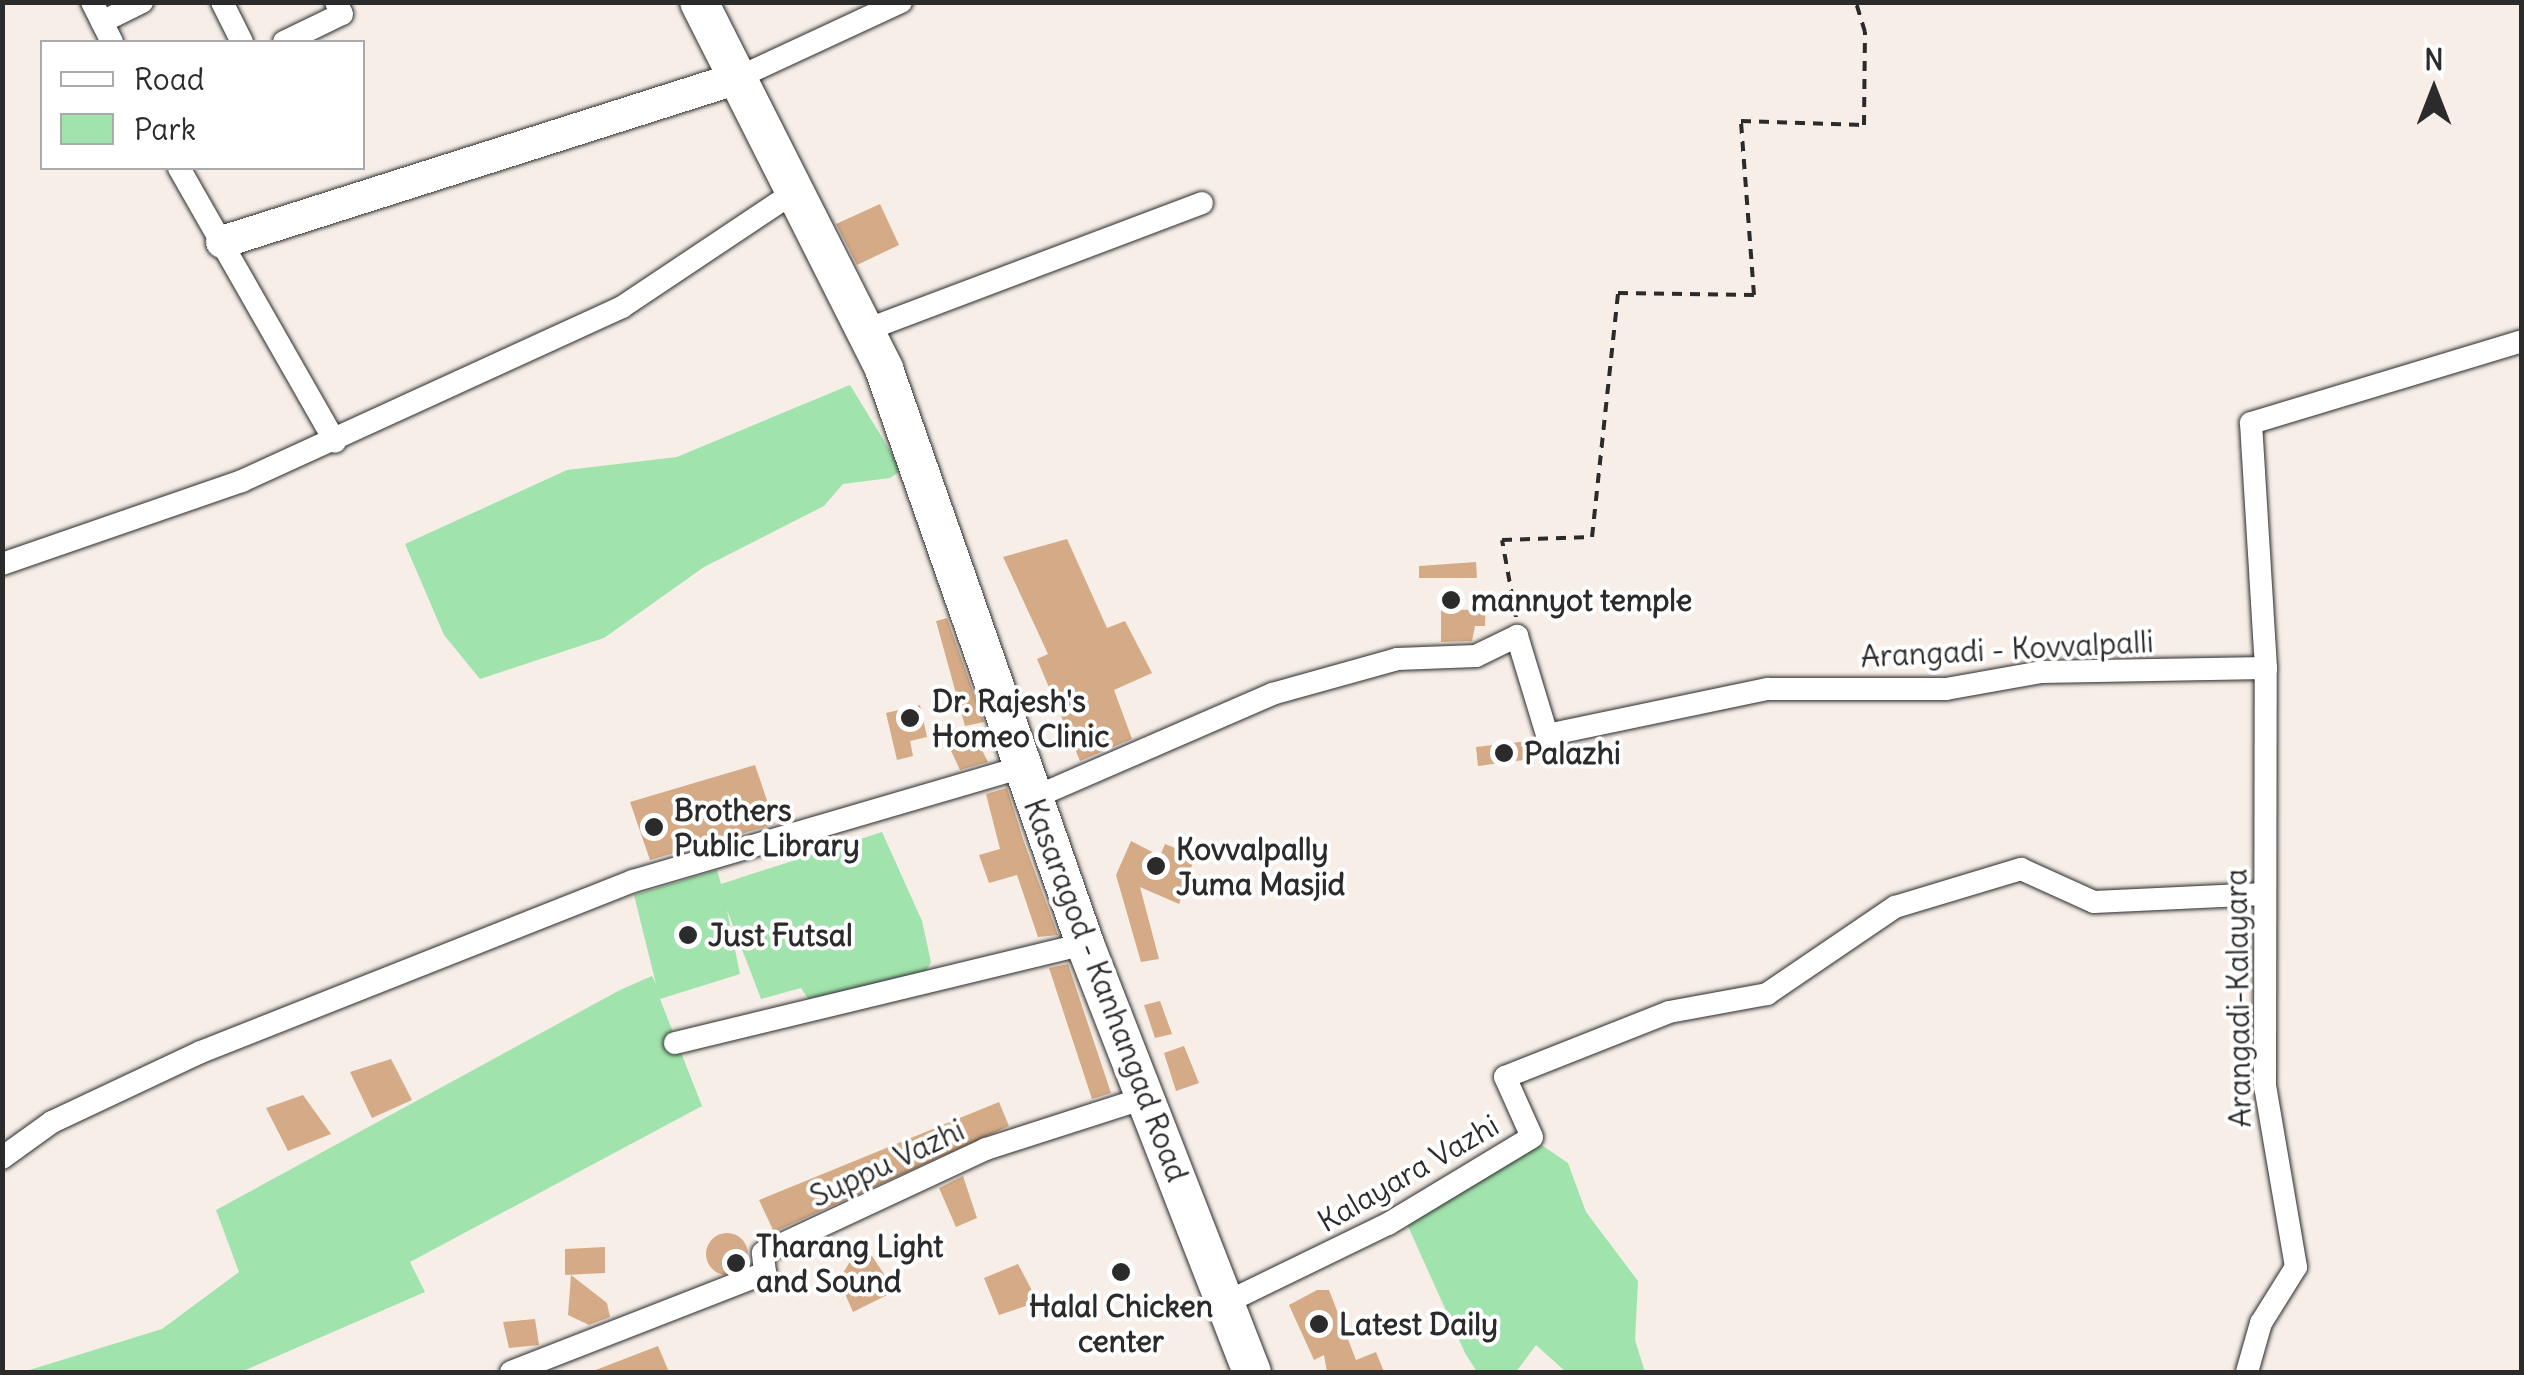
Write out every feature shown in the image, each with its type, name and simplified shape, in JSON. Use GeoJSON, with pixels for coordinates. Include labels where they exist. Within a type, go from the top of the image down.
{"type":"FeatureCollection","features":[{"type":"Feature","properties":{"kind":"main road","name":"Kasaragod - Kanhangad Road"},"geometry":{"type":"LineString","coordinates":[[699,2],[735,79],[798,189],[866,330],[1085,944],[1252,1372]]}},
{"type":"Feature","properties":{"kind":"street"},"geometry":{"type":"LineString","coordinates":[[102,22],[142,2]]}},
{"type":"Feature","properties":{"kind":"street"},"geometry":{"type":"LineString","coordinates":[[222,2],[241,40]]}},
{"type":"Feature","properties":{"kind":"street"},"geometry":{"type":"LineString","coordinates":[[288,40],[342,14],[336,2]]}},
{"type":"Feature","properties":{"kind":"street"},"geometry":{"type":"LineString","coordinates":[[222,242],[735,79],[901,2]]}},
{"type":"Feature","properties":{"kind":"street"},"geometry":{"type":"LineString","coordinates":[[179,170],[335,442]]}},
{"type":"Feature","properties":{"kind":"street"},"geometry":{"type":"LineString","coordinates":[[2,564],[335,442],[622,308],[798,189]]}},
{"type":"Feature","properties":{"kind":"street"},"geometry":{"type":"LineString","coordinates":[[866,330],[1202,202]]}},
{"type":"Feature","properties":{"kind":"street"},"geometry":{"type":"LineString","coordinates":[[2266,668],[2251,423],[2522,341]]}},
{"type":"Feature","properties":{"kind":"street"},"geometry":{"type":"LineString","coordinates":[[2,1158],[52,1122],[201,1052],[633,881],[1028,783],[1272,694],[1398,659],[1476,656],[1517,636]]}},
{"type":"Feature","properties":{"kind":"street","name":"Arangadi - Kovvalpalli"},"geometry":{"type":"LineString","coordinates":[[1517,636],[1547,735],[1768,689],[1946,689],[2040,672],[2266,668]]}},
{"type":"Feature","properties":{"kind":"street","name":"Arangadi-Kalayara"},"geometry":{"type":"LineString","coordinates":[[2247,1372],[2262,1323],[2296,1267],[2265,1086],[2266,668]]}},
{"type":"Feature","properties":{"kind":"street","name":"Kalayara Vazhi"},"geometry":{"type":"LineString","coordinates":[[1224,1303],[1388,1224],[1532,1137],[1505,1077],[1669,1012],[1767,994],[1895,907],[2020,869],[2094,902],[2264,894]]}},
{"type":"Feature","properties":{"kind":"street"},"geometry":{"type":"LineString","coordinates":[[676,1042],[1085,944]]}},
{"type":"Feature","properties":{"kind":"street","name":"Suppu Vazhi"},"geometry":{"type":"LineString","coordinates":[[511,1372],[765,1273],[764,1253],[986,1149],[1145,1098]]}},
{"type":"Feature","properties":{"kind":"path"},"geometry":{"type":"LineString","coordinates":[[1517,636],[1502,540],[1592,538],[1618,294],[1754,295],[1741,121],[1864,125],[1865,32],[1856,2]]}},
{"type":"Feature","properties":{"kind":"green space"},"geometry":{"type":"Polygon","coordinates":[[[850,385],[902,470],[890,478],[843,484],[824,506],[704,567],[604,638],[480,679],[444,635],[405,544],[567,470],[677,457],[850,385]]]}},
{"type":"Feature","properties":{"kind":"green space"},"geometry":{"type":"Polygon","coordinates":[[[882,832],[922,921],[931,962],[924,975],[809,1000],[801,988],[761,999],[727,910],[740,974],[660,999],[702,1106],[410,1262],[425,1292],[241,1372],[23,1372],[162,1329],[239,1272],[216,1210],[620,990],[652,976],[656,984],[634,895],[717,870],[721,884],[882,832]]]}},
{"type":"Feature","properties":{"kind":"green space"},"geometry":{"type":"Polygon","coordinates":[[[1540,1144],[1568,1163],[1586,1212],[1638,1281],[1635,1340],[1645,1372],[1566,1372],[1536,1345],[1516,1372],[1477,1372],[1465,1353],[1407,1224],[1540,1144]]]}},
{"type":"Feature","properties":{"kind":"building"},"geometry":{"type":"Polygon","coordinates":[[[880,204],[899,245],[857,265],[836,224],[880,204]]]}},
{"type":"Feature","properties":{"kind":"building"},"geometry":{"type":"Polygon","coordinates":[[[1067,539],[1107,628],[1125,621],[1152,673],[1114,690],[1132,739],[1080,761],[1037,659],[1048,654],[1003,557],[1067,539]]]}},
{"type":"Feature","properties":{"kind":"building"},"geometry":{"type":"Polygon","coordinates":[[[1476,562],[1477,578],[1419,578],[1419,566],[1476,562]]]}},
{"type":"Feature","properties":{"kind":"building"},"geometry":{"type":"Polygon","coordinates":[[[1470,596],[1486,596],[1485,626],[1475,626],[1472,641],[1441,642],[1441,609],[1470,610],[1470,596]]]}},
{"type":"Feature","properties":{"kind":"building"},"geometry":{"type":"Polygon","coordinates":[[[947,618],[984,722],[965,726],[936,621],[947,618]]]}},
{"type":"Feature","properties":{"kind":"building"},"geometry":{"type":"Polygon","coordinates":[[[920,705],[927,737],[910,741],[913,756],[897,760],[886,713],[920,705]]]}},
{"type":"Feature","properties":{"kind":"building"},"geometry":{"type":"Polygon","coordinates":[[[972,730],[988,762],[960,770],[945,738],[972,730]]]}},
{"type":"Feature","properties":{"kind":"building","name":"Palazhi"},"geometry":{"type":"Polygon","coordinates":[[[1529,741],[1531,759],[1478,766],[1476,747],[1529,741]]]}},
{"type":"Feature","properties":{"kind":"building"},"geometry":{"type":"Polygon","coordinates":[[[755,765],[775,824],[650,860],[630,802],[755,765]]]}},
{"type":"Feature","properties":{"kind":"building"},"geometry":{"type":"Polygon","coordinates":[[[1007,788],[1058,935],[1038,937],[1017,875],[989,883],[979,855],[1000,849],[986,794],[1007,788]]]}},
{"type":"Feature","properties":{"kind":"building","name":"Kovvalpally Juma Masjid"},"geometry":{"type":"Polygon","coordinates":[[[1131,841],[1160,856],[1165,844],[1195,856],[1179,904],[1140,887],[1159,959],[1141,962],[1116,875],[1131,841]]]}},
{"type":"Feature","properties":{"kind":"building"},"geometry":{"type":"Polygon","coordinates":[[[1068,964],[1111,1093],[1092,1099],[1049,968],[1068,964]]]}},
{"type":"Feature","properties":{"kind":"building"},"geometry":{"type":"Polygon","coordinates":[[[1160,1001],[1172,1034],[1155,1038],[1144,1005],[1160,1001]]]}},
{"type":"Feature","properties":{"kind":"building"},"geometry":{"type":"Polygon","coordinates":[[[1184,1046],[1199,1083],[1176,1091],[1164,1053],[1184,1046]]]}},
{"type":"Feature","properties":{"kind":"building"},"geometry":{"type":"Polygon","coordinates":[[[391,1059],[412,1100],[372,1118],[350,1072],[391,1059]]]}},
{"type":"Feature","properties":{"kind":"building"},"geometry":{"type":"Polygon","coordinates":[[[303,1095],[331,1134],[288,1151],[266,1108],[303,1095]]]}},
{"type":"Feature","properties":{"kind":"building"},"geometry":{"type":"Polygon","coordinates":[[[999,1102],[1009,1126],[774,1232],[759,1200],[999,1102]]]}},
{"type":"Feature","properties":{"kind":"building"},"geometry":{"type":"Polygon","coordinates":[[[963,1176],[977,1218],[956,1227],[939,1188],[963,1176]]]}},
{"type":"Feature","properties":{"kind":"building"},"geometry":{"type":"Polygon","coordinates":[[[727,1233],[742,1239],[748,1254],[742,1269],[727,1275],[712,1269],[706,1254],[712,1239],[727,1233]]]}},
{"type":"Feature","properties":{"kind":"building"},"geometry":{"type":"Polygon","coordinates":[[[605,1247],[605,1273],[565,1275],[565,1249],[605,1247]]]}},
{"type":"Feature","properties":{"kind":"building"},"geometry":{"type":"Polygon","coordinates":[[[872,1256],[895,1291],[853,1312],[839,1280],[849,1263],[872,1256]]]}},
{"type":"Feature","properties":{"kind":"building"},"geometry":{"type":"Polygon","coordinates":[[[1018,1264],[1038,1302],[999,1315],[984,1278],[1018,1264]]]}},
{"type":"Feature","properties":{"kind":"building"},"geometry":{"type":"Polygon","coordinates":[[[571,1275],[607,1303],[610,1317],[589,1325],[568,1315],[571,1275]]]}},
{"type":"Feature","properties":{"kind":"building","name":"Latest Daily"},"geometry":{"type":"Polygon","coordinates":[[[1317,1290],[1329,1290],[1356,1360],[1376,1352],[1384,1372],[1327,1372],[1324,1355],[1314,1360],[1289,1305],[1317,1290]]]}},
{"type":"Feature","properties":{"kind":"building"},"geometry":{"type":"Polygon","coordinates":[[[535,1319],[539,1345],[509,1348],[503,1322],[535,1319]]]}},
{"type":"Feature","properties":{"kind":"building"},"geometry":{"type":"Polygon","coordinates":[[[658,1346],[669,1372],[593,1371],[658,1346]]]}},
{"type":"Feature","properties":{"kind":"place","name":"mannyot temple"},"geometry":{"type":"Point","coordinates":[1451,600]}},
{"type":"Feature","properties":{"kind":"place","name":"Dr. Rajesh's Homeo Clinic"},"geometry":{"type":"Point","coordinates":[910,718]}},
{"type":"Feature","properties":{"kind":"place","name":"Palazhi"},"geometry":{"type":"Point","coordinates":[1504,753]}},
{"type":"Feature","properties":{"kind":"place","name":"Brothers Public Library"},"geometry":{"type":"Point","coordinates":[654,827]}},
{"type":"Feature","properties":{"kind":"place","name":"Kovvalpally Juma Masjid"},"geometry":{"type":"Point","coordinates":[1156,866]}},
{"type":"Feature","properties":{"kind":"place","name":"Just Futsal"},"geometry":{"type":"Point","coordinates":[688,935]}},
{"type":"Feature","properties":{"kind":"place","name":"Tharang Light and Sound"},"geometry":{"type":"Point","coordinates":[736,1263]}},
{"type":"Feature","properties":{"kind":"place","name":"Halal Chicken center"},"geometry":{"type":"Point","coordinates":[1121,1272]}},
{"type":"Feature","properties":{"kind":"place","name":"Latest Daily"},"geometry":{"type":"Point","coordinates":[1319,1324]}}]}
